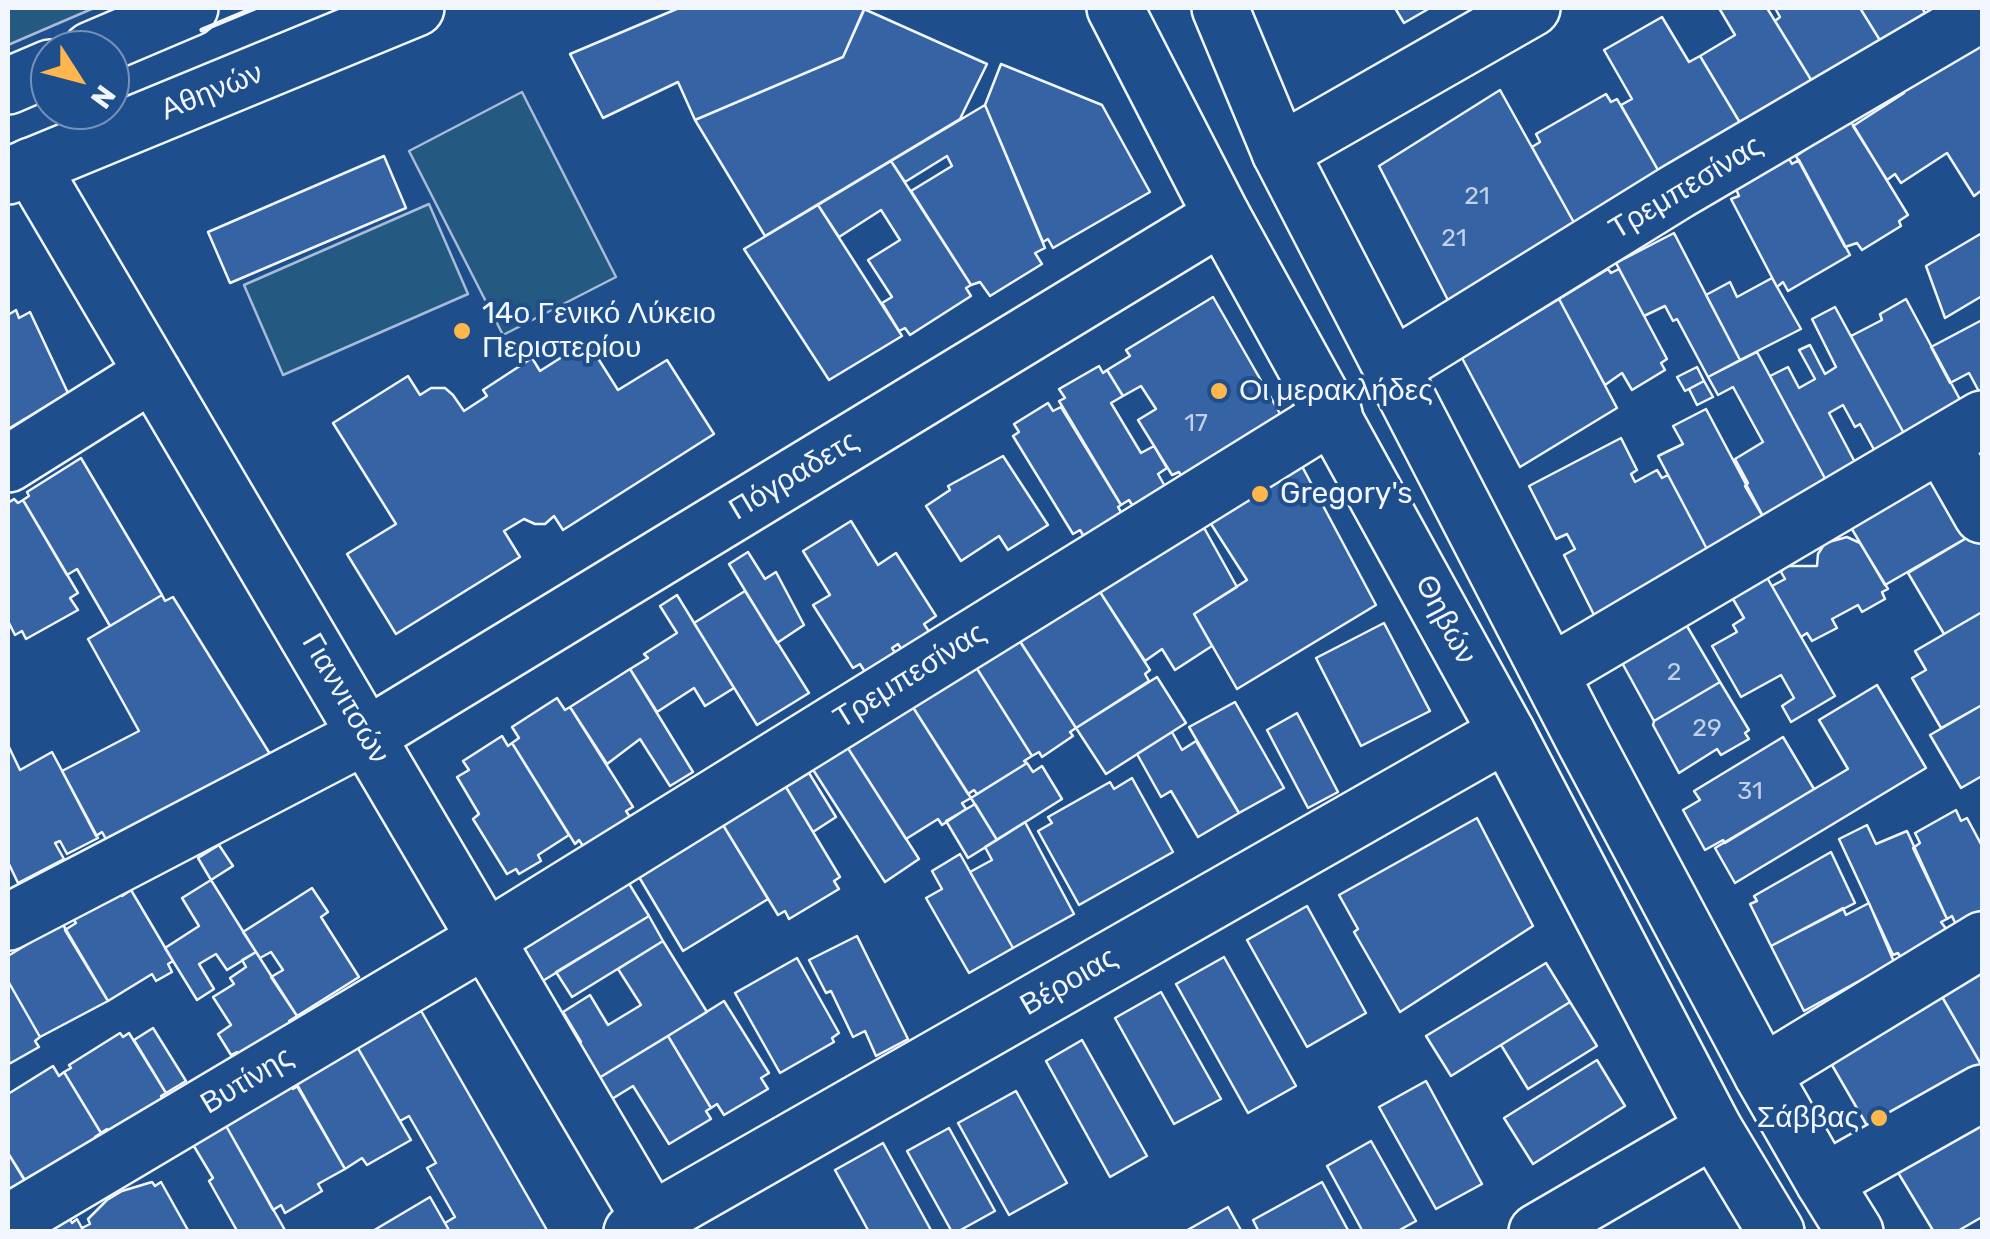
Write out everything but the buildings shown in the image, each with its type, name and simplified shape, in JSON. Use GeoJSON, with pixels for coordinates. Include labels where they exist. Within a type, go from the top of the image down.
{"type":"FeatureCollection","features":[{"type":"Feature","properties":{"kind":"main road"},"geometry":{"type":"LineString","coordinates":[[130,33],[190,8]]}},
{"type":"Feature","properties":{"kind":"main road","name":"Αθηνών"},"geometry":{"type":"LineString","coordinates":[[20,171],[416,8]]}},
{"type":"Feature","properties":{"kind":"main road","name":"Θηβών"},"geometry":{"type":"LineString","coordinates":[[1116,8],[1222,216],[1507,733],[1714,1129],[1776,1232]]}},
{"type":"Feature","properties":{"kind":"main road"},"geometry":{"type":"LineString","coordinates":[[1220,8],[1280,152],[1392,368],[1762,1074],[1856,1232]]}},
{"type":"Feature","properties":{"kind":"main road"},"geometry":{"type":"LineString","coordinates":[[1280,152],[1532,8]]}},
{"type":"Feature","properties":{"kind":"main road","name":"Τρεμπεσίνας"},"geometry":{"type":"LineString","coordinates":[[1392,368],[1678,191],[1982,13]]}},
{"type":"Feature","properties":{"kind":"main road","name":"Γιαννιτσών"},"geometry":{"type":"LineString","coordinates":[[20,171],[153,373],[486,939],[647,1228]]}},
{"type":"Feature","properties":{"kind":"main road","name":"Πόγραδετς"},"geometry":{"type":"LineString","coordinates":[[8,922],[397,718],[1222,216]]}},
{"type":"Feature","properties":{"kind":"main road"},"geometry":{"type":"LineString","coordinates":[[8,464],[153,373]]}},
{"type":"Feature","properties":{"kind":"main road","name":"Τρεμπεσίνας"},"geometry":{"type":"LineString","coordinates":[[486,939],[1334,414]]}},
{"type":"Feature","properties":{"kind":"main road"},"geometry":{"type":"LineString","coordinates":[[1551,673],[1962,431],[1982,516]]}},
{"type":"Feature","properties":{"kind":"main road","name":"Βέροιας"},"geometry":{"type":"LineString","coordinates":[[647,1228],[1507,733]]}},
{"type":"Feature","properties":{"kind":"main road","name":"Βυτίνης"},"geometry":{"type":"LineString","coordinates":[[8,1223],[486,939]]}},
{"type":"Feature","properties":{"kind":"main road"},"geometry":{"type":"LineString","coordinates":[[1762,1074],[1982,940]]}},
{"type":"Feature","properties":{"kind":"main road"},"geometry":{"type":"LineString","coordinates":[[1824,1182],[1982,1094]]}},
{"type":"Feature","properties":{"kind":"main road"},"geometry":{"type":"LineString","coordinates":[[1537,1232],[1714,1129]]}},
{"type":"Feature","properties":{"kind":"shaded area"},"geometry":{"type":"Polygon","coordinates":[[[8,8],[94,8],[43,30],[30,30],[30,36],[8,45],[8,8]]]}},
{"type":"Feature","properties":{"kind":"shaded area"},"geometry":{"type":"Polygon","coordinates":[[[522,92],[616,277],[503,335],[409,151],[522,92]]]}},
{"type":"Feature","properties":{"kind":"shaded area"},"geometry":{"type":"Polygon","coordinates":[[[429,204],[468,294],[283,375],[244,285],[429,204]]]}},
{"type":"Feature","properties":{"kind":"wall"},"geometry":{"type":"LineString","coordinates":[[202,30],[255,8]]}},
{"type":"Feature","properties":{"kind":"place","name":"14ο Γενικό Λύκειο Περιστερίου"},"geometry":{"type":"Point","coordinates":[462,331]}},
{"type":"Feature","properties":{"kind":"place","name":"Οι μερακλήδες"},"geometry":{"type":"Point","coordinates":[1219,391]}},
{"type":"Feature","properties":{"kind":"place","name":"Gregory's"},"geometry":{"type":"Point","coordinates":[1260,494]}},
{"type":"Feature","properties":{"kind":"place","name":"Σάββας"},"geometry":{"type":"Point","coordinates":[1879,1118]}}]}
